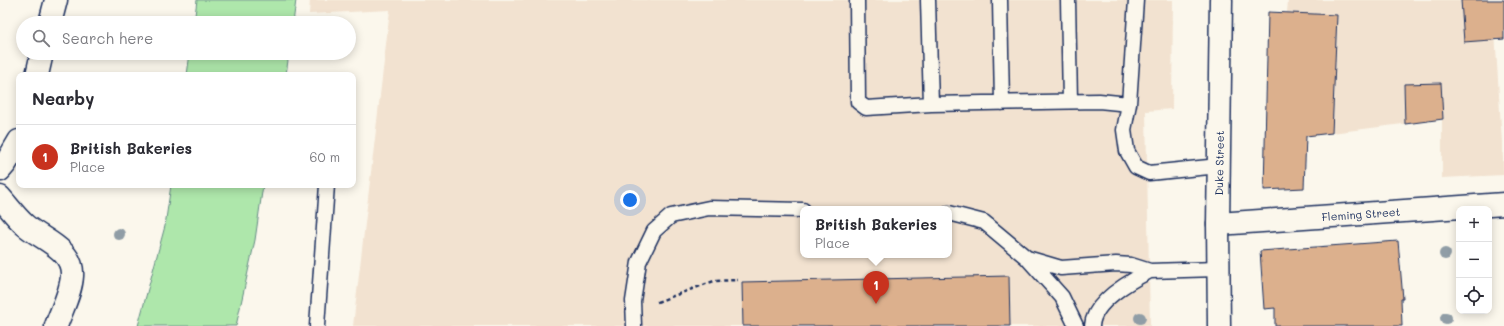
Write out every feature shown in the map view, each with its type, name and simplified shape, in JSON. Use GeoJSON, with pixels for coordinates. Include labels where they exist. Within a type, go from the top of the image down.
{"type":"FeatureCollection","features":[{"type":"Feature","properties":{"kind":"street"},"geometry":{"type":"LineString","coordinates":[[52,16],[56,0]]}},
{"type":"Feature","properties":{"kind":"street","name":"Duke Street"},"geometry":{"type":"LineString","coordinates":[[1219,326],[1218,224],[1221,0]]}},
{"type":"Feature","properties":{"kind":"street"},"geometry":{"type":"LineString","coordinates":[[38,72],[40,60]]}},
{"type":"Feature","properties":{"kind":"street"},"geometry":{"type":"LineString","coordinates":[[0,170],[16,146]]}},
{"type":"Feature","properties":{"kind":"street"},"geometry":{"type":"LineString","coordinates":[[0,197],[24,225],[66,254],[71,265],[73,276],[56,326]]}},
{"type":"Feature","properties":{"kind":"street","name":"Fleming Street"},"geometry":{"type":"LineString","coordinates":[[1218,224],[1504,204]]}},
{"type":"Feature","properties":{"kind":"lane"},"geometry":{"type":"LineString","coordinates":[[857,0],[858,102],[866,108],[931,104],[1070,101],[1099,101],[1129,104]]}},
{"type":"Feature","properties":{"kind":"lane"},"geometry":{"type":"LineString","coordinates":[[928,0],[931,104]]}},
{"type":"Feature","properties":{"kind":"lane"},"geometry":{"type":"LineString","coordinates":[[1000,0],[1002,103]]}},
{"type":"Feature","properties":{"kind":"lane"},"geometry":{"type":"LineString","coordinates":[[1068,0],[1070,101]]}},
{"type":"Feature","properties":{"kind":"lane"},"geometry":{"type":"LineString","coordinates":[[1136,0],[1129,104],[1124,130],[1127,150],[1136,167],[1149,173],[1219,166]]}},
{"type":"Feature","properties":{"kind":"lane"},"geometry":{"type":"LineString","coordinates":[[318,326],[327,188]]}},
{"type":"Feature","properties":{"kind":"lane"},"geometry":{"type":"LineString","coordinates":[[634,326],[634,301],[639,262],[654,231],[671,216],[709,208],[800,210]]}},
{"type":"Feature","properties":{"kind":"lane"},"geometry":{"type":"LineString","coordinates":[[952,215],[984,222],[1027,258],[1062,297],[1076,326]]}},
{"type":"Feature","properties":{"kind":"lane"},"geometry":{"type":"LineString","coordinates":[[1027,258],[1060,268],[1108,264],[1131,265],[1150,271],[1218,269]]}},
{"type":"Feature","properties":{"kind":"lane"},"geometry":{"type":"LineString","coordinates":[[1092,326],[1092,319],[1103,302],[1133,279],[1150,271]]}},
{"type":"Feature","properties":{"kind":"path"},"geometry":{"type":"LineString","coordinates":[[657,302],[714,280],[738,280]]}},
{"type":"Feature","properties":{"kind":"shaded area"},"geometry":{"type":"Polygon","coordinates":[[[310,0],[1173,0],[1172,109],[1146,111],[1150,326],[353,326],[390,10],[309,14],[310,0]]]}},
{"type":"Feature","properties":{"kind":"shaded area"},"geometry":{"type":"Polygon","coordinates":[[[1288,0],[1493,0],[1504,175],[1442,178],[1442,119],[1332,133],[1337,15],[1287,13],[1288,0]]]}},
{"type":"Feature","properties":{"kind":"green space"},"geometry":{"type":"Polygon","coordinates":[[[197,0],[296,0],[294,16],[195,16],[197,0]]]}},
{"type":"Feature","properties":{"kind":"green space"},"geometry":{"type":"Polygon","coordinates":[[[189,60],[288,60],[286,72],[187,72],[189,60]]]}},
{"type":"Feature","properties":{"kind":"green space"},"geometry":{"type":"Polygon","coordinates":[[[171,188],[263,188],[255,240],[236,326],[138,326],[165,226],[171,188]]]}},
{"type":"Feature","properties":{"kind":"building"},"geometry":{"type":"Polygon","coordinates":[[[1461,0],[1504,0],[1504,39],[1464,42],[1461,0]]]}},
{"type":"Feature","properties":{"kind":"building"},"geometry":{"type":"Polygon","coordinates":[[[1268,12],[1337,15],[1332,133],[1306,136],[1304,188],[1264,190],[1268,12]]]}},
{"type":"Feature","properties":{"kind":"building"},"geometry":{"type":"Polygon","coordinates":[[[1441,83],[1443,119],[1405,124],[1404,84],[1441,83]]]}},
{"type":"Feature","properties":{"kind":"building"},"geometry":{"type":"Polygon","coordinates":[[[1398,241],[1403,299],[1401,299],[1402,326],[1275,326],[1275,308],[1264,309],[1260,251],[1398,241]]]}},
{"type":"Feature","properties":{"kind":"building"},"geometry":{"type":"Polygon","coordinates":[[[1009,276],[1010,326],[743,326],[742,282],[1009,276]]]}},
{"type":"Feature","properties":{"kind":"place","name":"British Bakeries"},"geometry":{"type":"Point","coordinates":[876,304]}}]}
